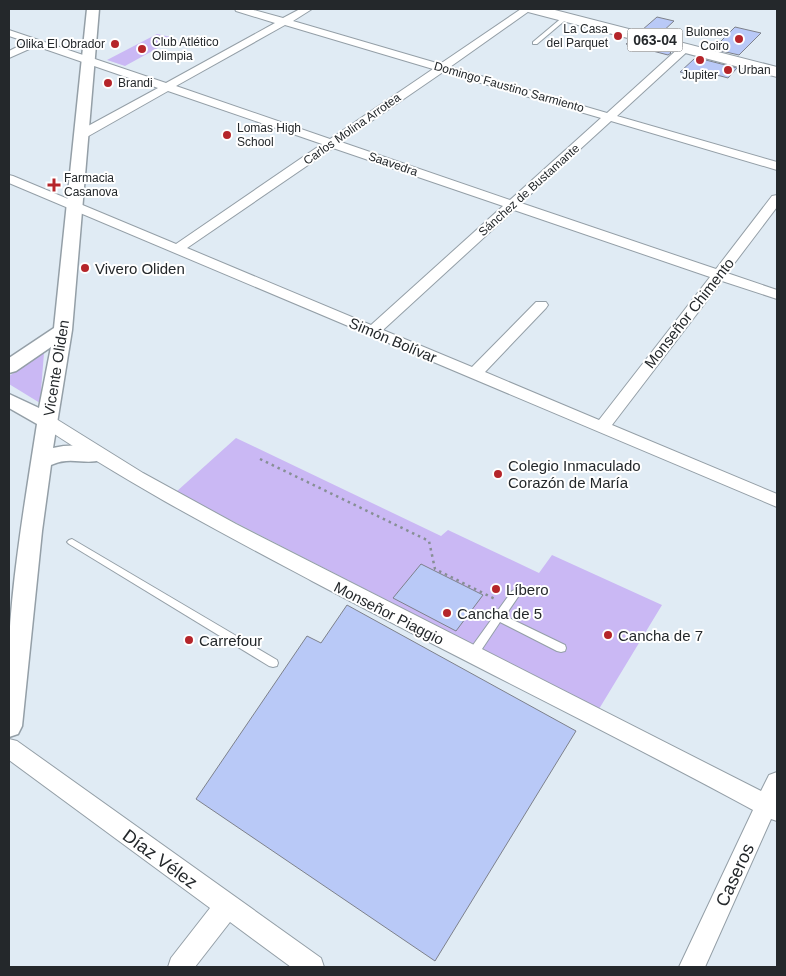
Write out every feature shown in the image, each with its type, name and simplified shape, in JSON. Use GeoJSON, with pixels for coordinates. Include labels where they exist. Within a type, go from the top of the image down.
{"type":"FeatureCollection","features":[{"type":"Feature","properties":{"kind":"main road","name":"063-04"},"geometry":{"type":"LineString","coordinates":[[534,9],[560,13],[777,66]]}},
{"type":"Feature","properties":{"kind":"main road","name":"063-04"},"geometry":{"type":"LineString","coordinates":[[560,13],[777,72]]}},
{"type":"Feature","properties":{"kind":"street","name":"Domingo Faustino Sarmiento"},"geometry":{"type":"LineString","coordinates":[[240,9],[777,166]]}},
{"type":"Feature","properties":{"kind":"street"},"geometry":{"type":"LineString","coordinates":[[81,134],[307,9]]}},
{"type":"Feature","properties":{"kind":"street","name":"Carlos Molina Arrotea"},"geometry":{"type":"LineString","coordinates":[[177,249],[527,9]]}},
{"type":"Feature","properties":{"kind":"street","name":"Vicente Oliden"},"geometry":{"type":"LineString","coordinates":[[9,726],[41,461],[63,330],[76,207],[88,60],[95,10]]}},
{"type":"Feature","properties":{"kind":"street","name":"Saavedra"},"geometry":{"type":"LineString","coordinates":[[9,33],[777,295]]}},
{"type":"Feature","properties":{"kind":"street"},"geometry":{"type":"LineString","coordinates":[[9,54],[36,42]]}},
{"type":"Feature","properties":{"kind":"street","name":"Sánchez de Bustamante"},"geometry":{"type":"LineString","coordinates":[[372,332],[685,48]]}},
{"type":"Feature","properties":{"kind":"street","name":"Simón Bolívar"},"geometry":{"type":"LineString","coordinates":[[9,179],[777,501]]}},
{"type":"Feature","properties":{"kind":"street","name":"Monseñor Chimento"},"geometry":{"type":"LineString","coordinates":[[601,428],[777,199]]}},
{"type":"Feature","properties":{"kind":"street"},"geometry":{"type":"LineString","coordinates":[[474,374],[541,305]]}},
{"type":"Feature","properties":{"kind":"street"},"geometry":{"type":"LineString","coordinates":[[9,367],[63,330]]}},
{"type":"Feature","properties":{"kind":"street","name":"Monseñor Piaggio"},"geometry":{"type":"LineString","coordinates":[[9,400],[47,422],[94,454],[209,518],[772,808]]}},
{"type":"Feature","properties":{"kind":"street"},"geometry":{"type":"LineString","coordinates":[[41,461],[56,453],[69,451],[94,454]]}},
{"type":"Feature","properties":{"kind":"street","name":"Díaz Vélez"},"geometry":{"type":"LineString","coordinates":[[9,748],[226,907],[312,967]]}},
{"type":"Feature","properties":{"kind":"street","name":"Caseros"},"geometry":{"type":"LineString","coordinates":[[692,967],[772,808],[777,782]]}},
{"type":"Feature","properties":{"kind":"street"},"geometry":{"type":"LineString","coordinates":[[180,967],[226,907]]}},
{"type":"Feature","properties":{"kind":"lane"},"geometry":{"type":"LineString","coordinates":[[534,43],[560,13]]}},
{"type":"Feature","properties":{"kind":"lane"},"geometry":{"type":"LineString","coordinates":[[72,542],[273,663]]}},
{"type":"Feature","properties":{"kind":"lane"},"geometry":{"type":"LineString","coordinates":[[472,655],[515,594]]}},
{"type":"Feature","properties":{"kind":"lane"},"geometry":{"type":"LineString","coordinates":[[499,617],[561,648]]}},
{"type":"Feature","properties":{"kind":"path"},"geometry":{"type":"LineString","coordinates":[[260,459],[430,541],[435,569],[508,606]]}},
{"type":"Feature","properties":{"kind":"shaded area","name":"Club Atlético Olimpia"},"geometry":{"type":"Polygon","coordinates":[[[157,34],[176,38],[125,66],[107,60],[157,34]]]}},
{"type":"Feature","properties":{"kind":"shaded area"},"geometry":{"type":"Polygon","coordinates":[[[44,353],[40,403],[9,384],[9,376],[44,353]]]}},
{"type":"Feature","properties":{"kind":"shaded area","name":"Líbero"},"geometry":{"type":"Polygon","coordinates":[[[236,438],[441,536],[448,530],[539,573],[552,555],[662,605],[599,709],[176,492],[236,438]]]}},
{"type":"Feature","properties":{"kind":"building"},"geometry":{"type":"Polygon","coordinates":[[[657,17],[674,21],[659,35],[642,30],[657,17]]]}},
{"type":"Feature","properties":{"kind":"building","name":"Bulones Coiro"},"geometry":{"type":"Polygon","coordinates":[[[735,27],[761,33],[739,55],[713,49],[735,27]]]}},
{"type":"Feature","properties":{"kind":"building"},"geometry":{"type":"Polygon","coordinates":[[[630,41],[668,50],[671,53],[668,55],[626,44],[630,41]]]}},
{"type":"Feature","properties":{"kind":"building"},"geometry":{"type":"Polygon","coordinates":[[[698,58],[737,68],[728,78],[702,71],[696,76],[680,72],[694,59],[698,58]]]}},
{"type":"Feature","properties":{"kind":"building","name":"Cancha de 5"},"geometry":{"type":"Polygon","coordinates":[[[421,564],[483,595],[456,631],[393,598],[421,564]]]}},
{"type":"Feature","properties":{"kind":"building"},"geometry":{"type":"Polygon","coordinates":[[[347,605],[576,731],[435,961],[196,799],[307,636],[321,643],[347,605]]]}},
{"type":"Feature","properties":{"kind":"place","name":"La Casa del Parquet"},"geometry":{"type":"Point","coordinates":[618,36]}},
{"type":"Feature","properties":{"kind":"place","name":"Bulones Coiro"},"geometry":{"type":"Point","coordinates":[739,39]}},
{"type":"Feature","properties":{"kind":"place","name":"Olika El Obrador"},"geometry":{"type":"Point","coordinates":[115,44]}},
{"type":"Feature","properties":{"kind":"place","name":"Club Atlético Olimpia"},"geometry":{"type":"Point","coordinates":[142,49]}},
{"type":"Feature","properties":{"kind":"place","name":"Jupiter"},"geometry":{"type":"Point","coordinates":[700,60]}},
{"type":"Feature","properties":{"kind":"place","name":"Urban"},"geometry":{"type":"Point","coordinates":[728,70]}},
{"type":"Feature","properties":{"kind":"place","name":"Brandi"},"geometry":{"type":"Point","coordinates":[108,83]}},
{"type":"Feature","properties":{"kind":"place","name":"Lomas High School"},"geometry":{"type":"Point","coordinates":[227,135]}},
{"type":"Feature","properties":{"kind":"place","name":"Farmacia Casanova"},"geometry":{"type":"Point","coordinates":[54,185]}},
{"type":"Feature","properties":{"kind":"place","name":"Vivero Oliden"},"geometry":{"type":"Point","coordinates":[85,268]}},
{"type":"Feature","properties":{"kind":"place","name":"Colegio Inmaculado Corazón de María"},"geometry":{"type":"Point","coordinates":[498,474]}},
{"type":"Feature","properties":{"kind":"place","name":"Líbero"},"geometry":{"type":"Point","coordinates":[496,589]}},
{"type":"Feature","properties":{"kind":"place","name":"Cancha de 5"},"geometry":{"type":"Point","coordinates":[447,613]}},
{"type":"Feature","properties":{"kind":"place","name":"Cancha de 7"},"geometry":{"type":"Point","coordinates":[608,635]}},
{"type":"Feature","properties":{"kind":"place","name":"Carrefour"},"geometry":{"type":"Point","coordinates":[189,640]}}]}
